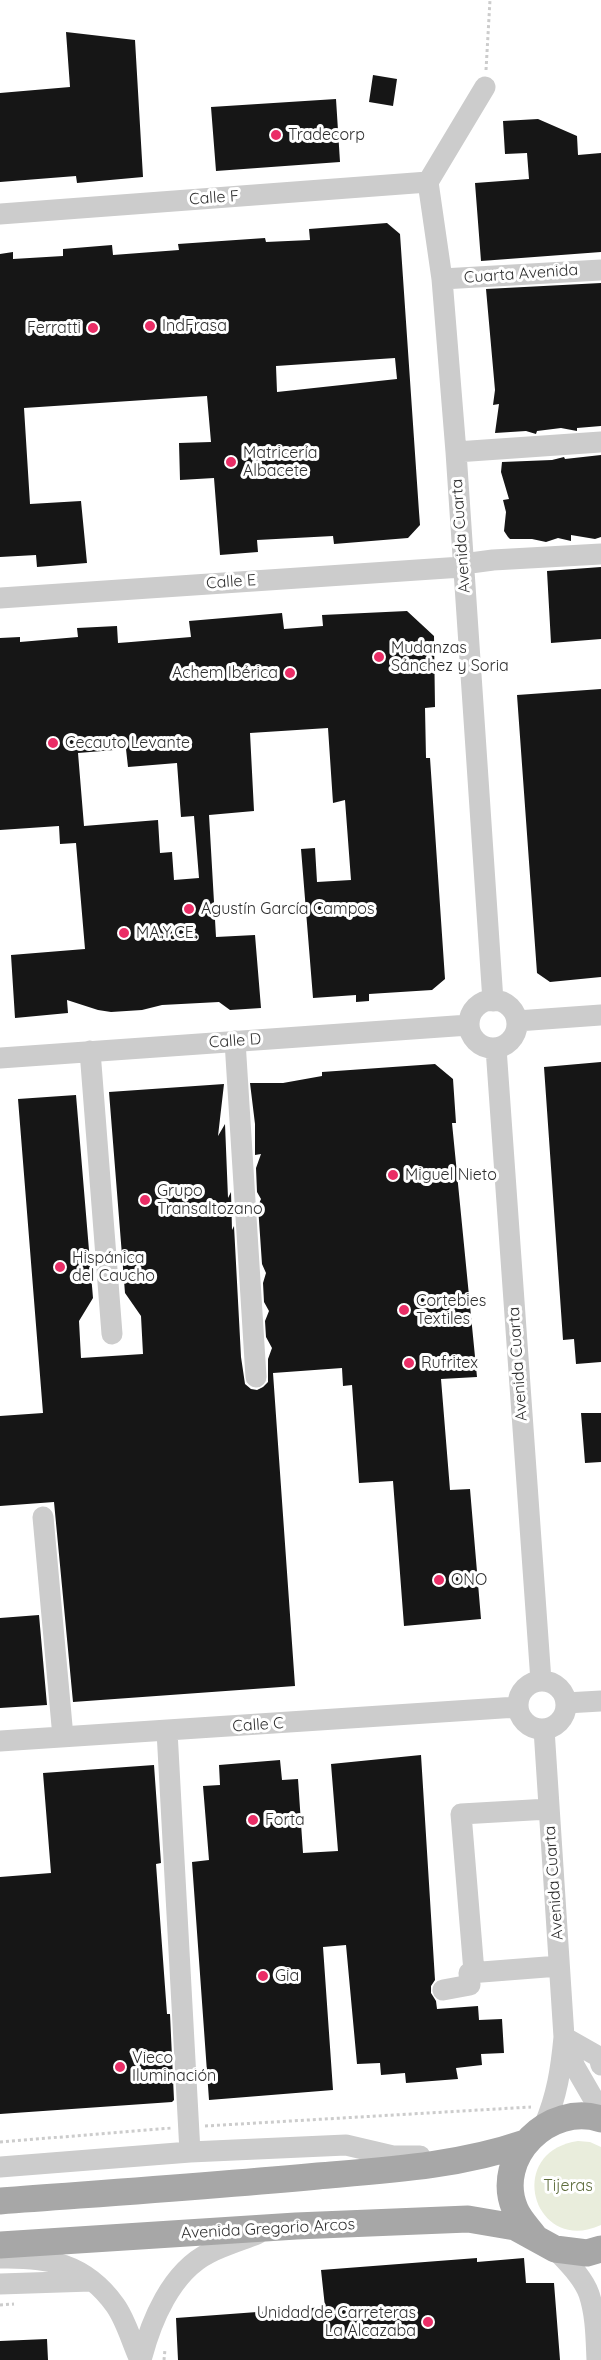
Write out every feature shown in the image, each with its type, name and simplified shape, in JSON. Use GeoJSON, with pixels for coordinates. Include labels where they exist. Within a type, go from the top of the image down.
{"type":"FeatureCollection","features":[{"type":"Feature","properties":{"kind":"main road"},"geometry":{"type":"LineString","coordinates":[[0,2201],[297,2178],[450,2163],[478,2157],[534,2134],[572,2115],[590,2115],[601,2119]]}},
{"type":"Feature","properties":{"kind":"main road"},"geometry":{"type":"LineString","coordinates":[[534,2134],[514,2164],[511,2186],[515,2209],[545,2242]]}},
{"type":"Feature","properties":{"kind":"main road","name":"Avenida Gregorio Arcos"},"geometry":{"type":"LineString","coordinates":[[0,2245],[468,2219],[515,2227],[545,2242],[587,2253],[601,2249]]}},
{"type":"Feature","properties":{"kind":"street"},"geometry":{"type":"LineString","coordinates":[[428,182],[485,87]]}},
{"type":"Feature","properties":{"kind":"street","name":"Calle F"},"geometry":{"type":"LineString","coordinates":[[0,214],[428,182]]}},
{"type":"Feature","properties":{"kind":"street","name":"Avenida Cuarta"},"geometry":{"type":"LineString","coordinates":[[428,182],[442,279],[456,452],[493,1000]]}},
{"type":"Feature","properties":{"kind":"street","name":"Cuarta Avenida"},"geometry":{"type":"LineString","coordinates":[[442,279],[601,270]]}},
{"type":"Feature","properties":{"kind":"street"},"geometry":{"type":"LineString","coordinates":[[456,452],[601,442]]}},
{"type":"Feature","properties":{"kind":"street","name":"Calle E"},"geometry":{"type":"LineString","coordinates":[[0,598],[462,565],[493,560],[601,554]]}},
{"type":"Feature","properties":{"kind":"street"},"geometry":{"type":"LineString","coordinates":[[493,1000],[508,1005],[514,1011],[517,1022],[513,1038],[506,1045],[496,1048],[483,1046],[475,1040],[470,1025],[471,1015],[475,1008],[484,1002],[493,1000]]}},
{"type":"Feature","properties":{"kind":"street"},"geometry":{"type":"LineString","coordinates":[[517,1022],[601,1015]]}},
{"type":"Feature","properties":{"kind":"street","name":"Calle D"},"geometry":{"type":"LineString","coordinates":[[0,1058],[470,1025]]}},
{"type":"Feature","properties":{"kind":"street"},"geometry":{"type":"LineString","coordinates":[[235,1041],[256,1377]]}},
{"type":"Feature","properties":{"kind":"street","name":"Avenida Cuarta"},"geometry":{"type":"LineString","coordinates":[[496,1048],[541,1681]]}},
{"type":"Feature","properties":{"kind":"street"},"geometry":{"type":"LineString","coordinates":[[90,1051],[112,1334]]}},
{"type":"Feature","properties":{"kind":"street"},"geometry":{"type":"LineString","coordinates":[[43,1517],[63,1737]]}},
{"type":"Feature","properties":{"kind":"street"},"geometry":{"type":"LineString","coordinates":[[535,1681],[552,1683],[561,1690],[566,1703],[561,1720],[552,1727],[544,1729],[530,1727],[523,1721],[517,1707],[518,1696],[525,1687],[535,1681]]}},
{"type":"Feature","properties":{"kind":"street"},"geometry":{"type":"LineString","coordinates":[[566,1703],[601,1701]]}},
{"type":"Feature","properties":{"kind":"street","name":"Calle C"},"geometry":{"type":"LineString","coordinates":[[0,1742],[517,1707]]}},
{"type":"Feature","properties":{"kind":"street","name":"Avenida Cuarta"},"geometry":{"type":"LineString","coordinates":[[544,1729],[564,2037]]}},
{"type":"Feature","properties":{"kind":"street"},"geometry":{"type":"LineString","coordinates":[[167,1731],[190,2152]]}},
{"type":"Feature","properties":{"kind":"street"},"geometry":{"type":"LineString","coordinates":[[474,1972],[460,1814],[549,1809]]}},
{"type":"Feature","properties":{"kind":"street"},"geometry":{"type":"LineString","coordinates":[[443,1990],[470,1985],[469,1973],[559,1966]]}},
{"type":"Feature","properties":{"kind":"street"},"geometry":{"type":"LineString","coordinates":[[564,2037],[599,2057],[601,2065]]}},
{"type":"Feature","properties":{"kind":"street"},"geometry":{"type":"LineString","coordinates":[[564,2037],[579,2075],[601,2112]]}},
{"type":"Feature","properties":{"kind":"street"},"geometry":{"type":"LineString","coordinates":[[534,2134],[555,2102],[561,2072],[564,2037]]}},
{"type":"Feature","properties":{"kind":"street"},"geometry":{"type":"LineString","coordinates":[[0,2167],[190,2152],[346,2145],[393,2156],[478,2157]]}},
{"type":"Feature","properties":{"kind":"street"},"geometry":{"type":"LineString","coordinates":[[140,2360],[147,2337],[165,2298],[186,2271],[208,2253],[274,2228]]}},
{"type":"Feature","properties":{"kind":"street"},"geometry":{"type":"LineString","coordinates":[[545,2242],[575,2272],[589,2292],[594,2315],[597,2360]]}},
{"type":"Feature","properties":{"kind":"street"},"geometry":{"type":"LineString","coordinates":[[0,2258],[34,2257],[61,2263],[91,2281],[116,2305],[140,2360]]}},
{"type":"Feature","properties":{"kind":"street"},"geometry":{"type":"LineString","coordinates":[[0,2284],[91,2281]]}},
{"type":"Feature","properties":{"kind":"street"},"geometry":{"type":"LineString","coordinates":[[594,2315],[601,2285]]}},
{"type":"Feature","properties":{"kind":"path"},"geometry":{"type":"LineString","coordinates":[[485,87],[490,0]]}},
{"type":"Feature","properties":{"kind":"path"},"geometry":{"type":"LineString","coordinates":[[0,2142],[188,2127],[532,2107],[534,2097]]}},
{"type":"Feature","properties":{"kind":"path"},"geometry":{"type":"LineString","coordinates":[[0,2305],[24,2303]]}},
{"type":"Feature","properties":{"kind":"path"},"geometry":{"type":"LineString","coordinates":[[164,2360],[166,2339]]}},
{"type":"Feature","properties":{"kind":"green space","name":"Tijeras"},"geometry":{"type":"Polygon","coordinates":[[[578,2141],[590,2142],[601,2147],[601,2225],[578,2231],[559,2226],[545,2215],[536,2199],[535,2181],[541,2163],[555,2149],[578,2141]]]}},
{"type":"Feature","properties":{"kind":"building"},"geometry":{"type":"Polygon","coordinates":[[[66,32],[135,40],[143,177],[77,183],[76,176],[0,182],[0,93],[70,87],[66,32]]]}},
{"type":"Feature","properties":{"kind":"building"},"geometry":{"type":"Polygon","coordinates":[[[373,75],[397,79],[393,106],[369,102],[373,75]]]}},
{"type":"Feature","properties":{"kind":"building","name":"Tradecorp"},"geometry":{"type":"Polygon","coordinates":[[[336,99],[340,162],[216,171],[211,107],[336,99]]]}},
{"type":"Feature","properties":{"kind":"building"},"geometry":{"type":"Polygon","coordinates":[[[538,119],[577,136],[578,155],[601,153],[601,252],[481,261],[475,183],[529,179],[527,153],[505,154],[503,121],[538,119]]]}},
{"type":"Feature","properties":{"kind":"building"},"geometry":{"type":"Polygon","coordinates":[[[387,223],[400,234],[420,525],[408,538],[334,544],[333,536],[257,540],[258,552],[220,555],[214,478],[180,480],[179,443],[211,442],[207,396],[24,408],[30,504],[81,501],[87,563],[37,567],[36,555],[0,557],[0,254],[13,252],[13,259],[63,256],[63,249],[112,245],[113,255],[179,250],[178,244],[265,238],[266,242],[310,240],[309,229],[387,223]],[[395,358],[276,366],[277,392],[397,379],[395,358]]]}},
{"type":"Feature","properties":{"kind":"building"},"geometry":{"type":"Polygon","coordinates":[[[601,283],[601,426],[577,428],[577,431],[561,428],[537,431],[536,434],[526,431],[495,433],[499,404],[493,405],[495,390],[486,289],[601,283]]]}},
{"type":"Feature","properties":{"kind":"building"},"geometry":{"type":"Polygon","coordinates":[[[601,455],[601,537],[595,539],[571,535],[571,541],[558,538],[546,542],[508,537],[504,531],[506,512],[503,500],[509,499],[501,472],[502,462],[601,455]]]}},
{"type":"Feature","properties":{"kind":"building"},"geometry":{"type":"Polygon","coordinates":[[[601,567],[601,639],[551,643],[547,571],[601,567]]]}},
{"type":"Feature","properties":{"kind":"building"},"geometry":{"type":"Polygon","coordinates":[[[407,611],[434,636],[435,707],[425,708],[426,758],[430,758],[445,979],[432,990],[369,994],[369,1001],[356,1002],[356,995],[313,998],[301,849],[315,848],[317,882],[351,880],[345,800],[333,803],[328,728],[250,733],[254,811],[209,815],[216,937],[255,935],[261,1008],[230,1010],[219,1002],[162,1005],[142,1010],[111,1012],[67,1000],[68,1013],[15,1018],[11,955],[85,949],[76,843],[60,844],[59,826],[0,830],[0,638],[20,637],[20,642],[78,637],[77,628],[117,626],[118,643],[191,637],[189,621],[282,613],[284,629],[323,626],[322,615],[407,611]],[[126,749],[78,753],[84,826],[158,820],[160,853],[172,852],[174,880],[199,878],[194,816],[181,817],[177,763],[128,767],[126,749]]]}},
{"type":"Feature","properties":{"kind":"building"},"geometry":{"type":"Polygon","coordinates":[[[601,689],[601,977],[550,982],[537,973],[517,695],[601,689]]]}},
{"type":"Feature","properties":{"kind":"building"},"geometry":{"type":"Polygon","coordinates":[[[601,1062],[601,1362],[576,1364],[574,1339],[563,1340],[544,1067],[601,1062]]]}},
{"type":"Feature","properties":{"kind":"building"},"geometry":{"type":"Polygon","coordinates":[[[435,1064],[453,1079],[456,1123],[452,1123],[477,1377],[441,1379],[450,1490],[470,1489],[481,1619],[404,1626],[393,1481],[359,1483],[352,1385],[343,1386],[342,1368],[273,1373],[295,1686],[73,1702],[54,1502],[0,1506],[0,1416],[43,1413],[18,1099],[76,1095],[93,1298],[79,1321],[81,1358],[143,1354],[141,1316],[125,1293],[109,1092],[224,1084],[218,1136],[225,1124],[228,1198],[231,1192],[241,1357],[245,1384],[257,1390],[268,1382],[268,1359],[272,1348],[266,1337],[265,1321],[269,1311],[264,1302],[263,1283],[266,1273],[262,1264],[258,1206],[261,1199],[257,1192],[256,1168],[261,1154],[255,1155],[255,1124],[250,1083],[283,1083],[322,1076],[322,1072],[435,1064]]]}},
{"type":"Feature","properties":{"kind":"building"},"geometry":{"type":"Polygon","coordinates":[[[581,1413],[601,1413],[601,1462],[585,1463],[581,1413]]]}},
{"type":"Feature","properties":{"kind":"building"},"geometry":{"type":"Polygon","coordinates":[[[39,1615],[47,1705],[0,1708],[0,1618],[39,1615]]]}},
{"type":"Feature","properties":{"kind":"building"},"geometry":{"type":"Polygon","coordinates":[[[421,1755],[435,1980],[431,1986],[431,1993],[436,2001],[437,2009],[478,2006],[479,2020],[502,2019],[504,2053],[481,2054],[482,2065],[456,2068],[458,2079],[406,2083],[405,2073],[381,2075],[380,2063],[357,2064],[346,1945],[323,1947],[333,2090],[209,2100],[192,1862],[209,1860],[203,1786],[220,1785],[219,1765],[280,1760],[282,1780],[298,1779],[303,1853],[338,1851],[331,1764],[421,1755]]]}},
{"type":"Feature","properties":{"kind":"building"},"geometry":{"type":"Polygon","coordinates":[[[154,1765],[161,1863],[156,1864],[167,2014],[170,2014],[174,2100],[172,2102],[0,2114],[0,1877],[51,1873],[43,1773],[154,1765]]]}},
{"type":"Feature","properties":{"kind":"building","name":"Unidad de Carreteras La Alcazaba"},"geometry":{"type":"Polygon","coordinates":[[[477,2258],[477,2262],[524,2258],[526,2283],[554,2283],[560,2360],[178,2360],[176,2318],[325,2307],[321,2270],[477,2258]]]}},
{"type":"Feature","properties":{"kind":"building"},"geometry":{"type":"Polygon","coordinates":[[[47,2339],[48,2360],[0,2360],[0,2341],[47,2339]]]}},
{"type":"Feature","properties":{"kind":"place","name":"Tradecorp"},"geometry":{"type":"Point","coordinates":[276,135]}},
{"type":"Feature","properties":{"kind":"place","name":"IndFrasa"},"geometry":{"type":"Point","coordinates":[150,326]}},
{"type":"Feature","properties":{"kind":"place","name":"Ferratti"},"geometry":{"type":"Point","coordinates":[93,328]}},
{"type":"Feature","properties":{"kind":"place","name":"Matricería Albacete"},"geometry":{"type":"Point","coordinates":[231,462]}},
{"type":"Feature","properties":{"kind":"place","name":"Mudanzas Sánchez y Soria"},"geometry":{"type":"Point","coordinates":[379,657]}},
{"type":"Feature","properties":{"kind":"place","name":"Achem Ibérica"},"geometry":{"type":"Point","coordinates":[290,673]}},
{"type":"Feature","properties":{"kind":"place","name":"Cecauto Levante"},"geometry":{"type":"Point","coordinates":[53,743]}},
{"type":"Feature","properties":{"kind":"place","name":"Agustín García Campos"},"geometry":{"type":"Point","coordinates":[189,909]}},
{"type":"Feature","properties":{"kind":"place","name":"MA.Y.CE."},"geometry":{"type":"Point","coordinates":[124,933]}},
{"type":"Feature","properties":{"kind":"place","name":"Miguel Nieto"},"geometry":{"type":"Point","coordinates":[393,1175]}},
{"type":"Feature","properties":{"kind":"place","name":"Grupo Transaltozano"},"geometry":{"type":"Point","coordinates":[145,1200]}},
{"type":"Feature","properties":{"kind":"place","name":"Hispánica del Caucho"},"geometry":{"type":"Point","coordinates":[60,1267]}},
{"type":"Feature","properties":{"kind":"place","name":"Cortebies Textiles"},"geometry":{"type":"Point","coordinates":[404,1310]}},
{"type":"Feature","properties":{"kind":"place","name":"Rufritex"},"geometry":{"type":"Point","coordinates":[409,1363]}},
{"type":"Feature","properties":{"kind":"place","name":"ONO"},"geometry":{"type":"Point","coordinates":[439,1580]}},
{"type":"Feature","properties":{"kind":"place","name":"Forta"},"geometry":{"type":"Point","coordinates":[253,1820]}},
{"type":"Feature","properties":{"kind":"place","name":"Gia"},"geometry":{"type":"Point","coordinates":[263,1976]}},
{"type":"Feature","properties":{"kind":"place","name":"Vieco Iluminación"},"geometry":{"type":"Point","coordinates":[120,2067]}},
{"type":"Feature","properties":{"kind":"place","name":"Unidad de Carreteras La Alcazaba"},"geometry":{"type":"Point","coordinates":[428,2322]}}]}
